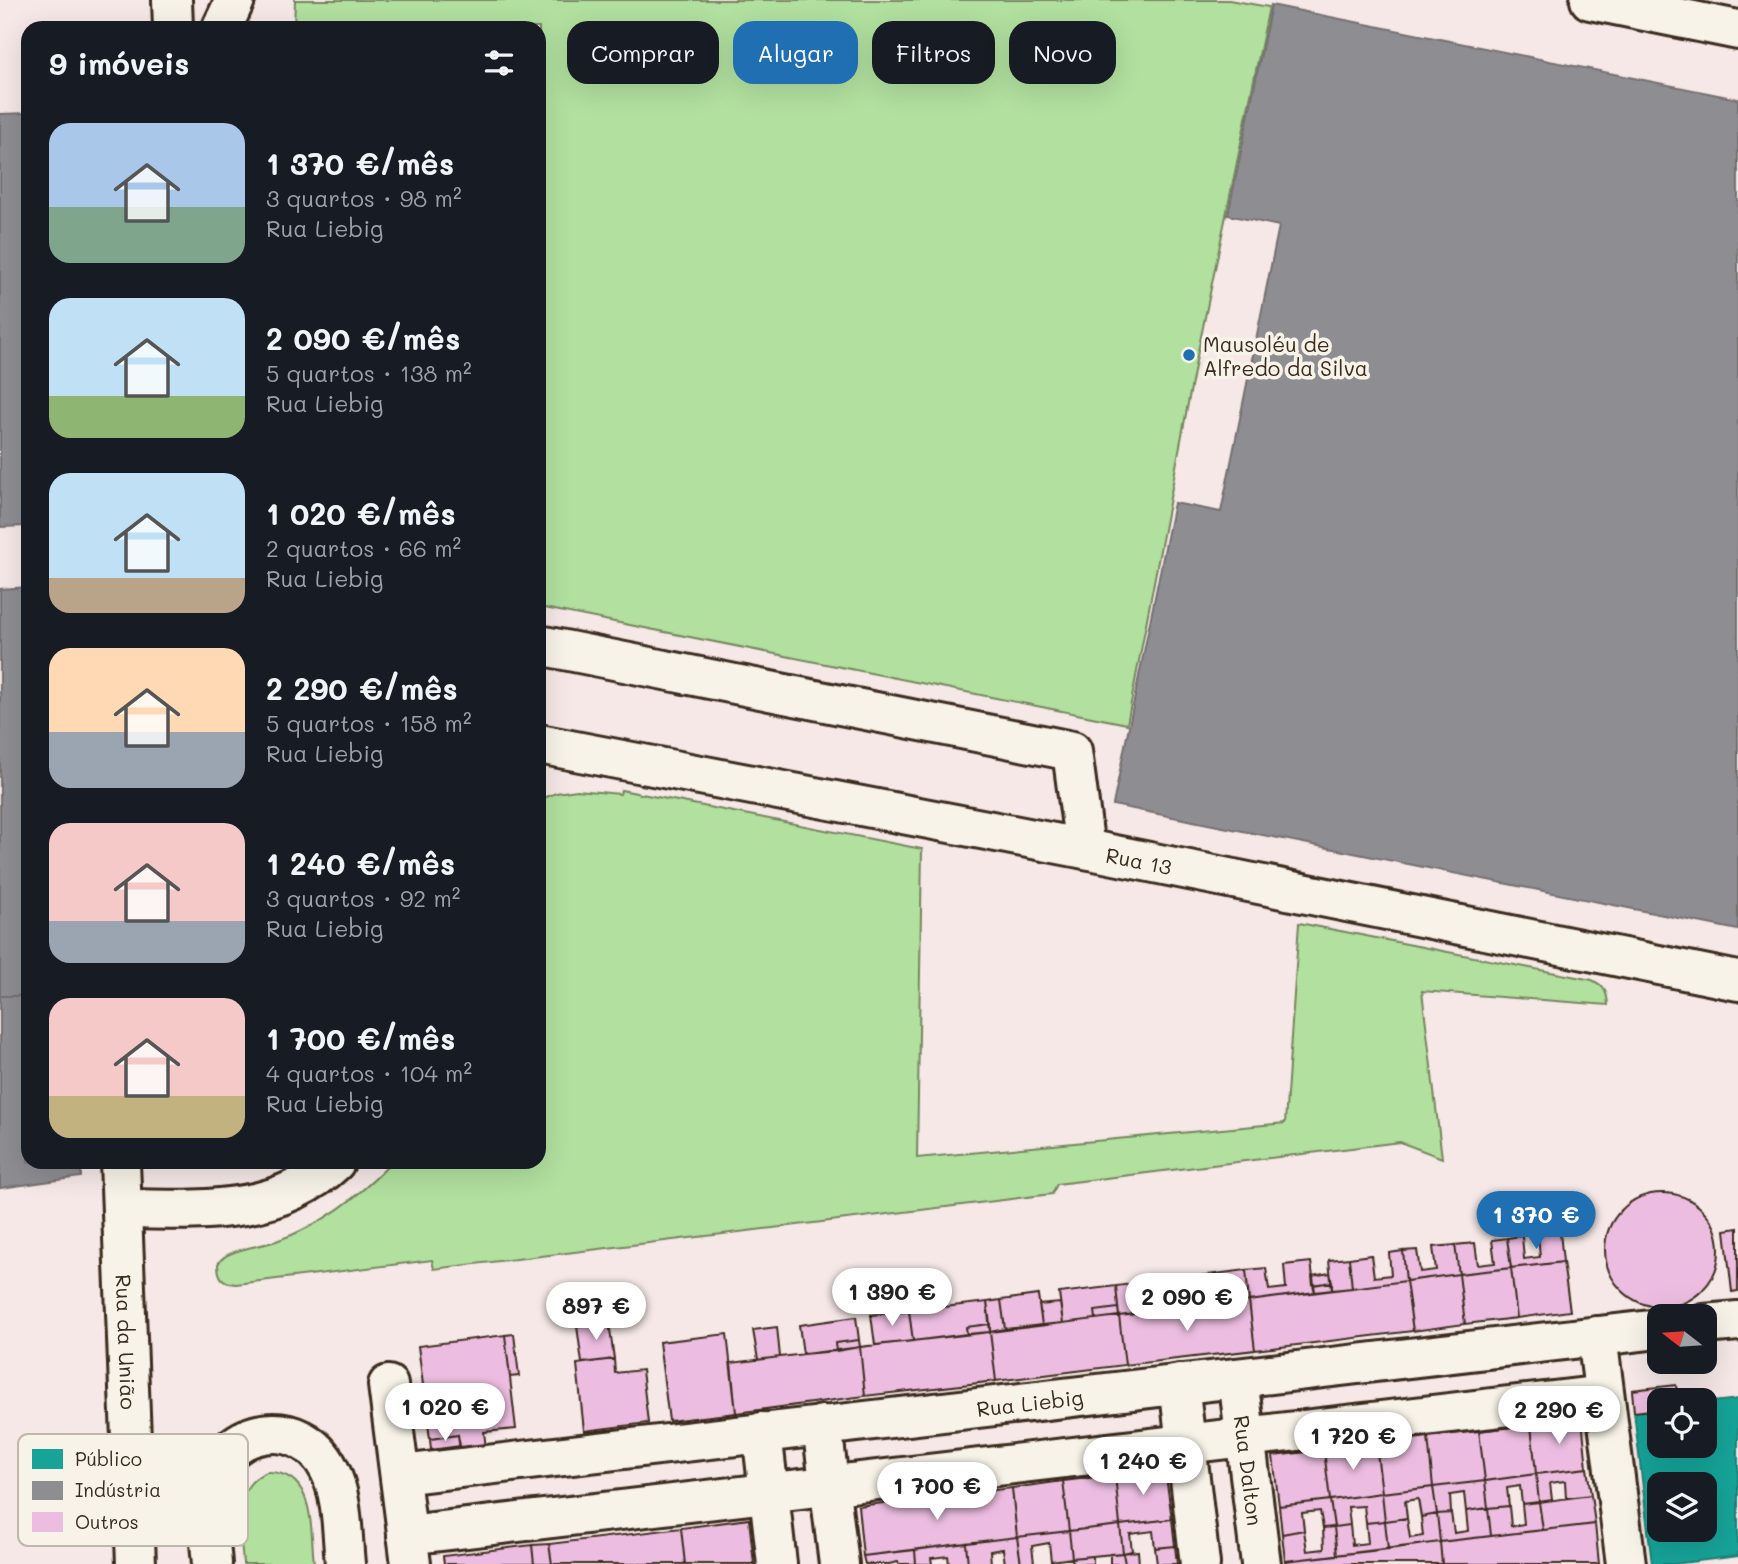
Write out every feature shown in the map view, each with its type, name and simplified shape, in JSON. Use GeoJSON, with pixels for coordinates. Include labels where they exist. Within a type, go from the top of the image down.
{"type":"FeatureCollection","features":[{"type":"Feature","properties":{"kind":"street"},"geometry":{"type":"LineString","coordinates":[[172,0],[173,21]]}},
{"type":"Feature","properties":{"kind":"street"},"geometry":{"type":"LineString","coordinates":[[225,21],[235,0]]}},
{"type":"Feature","properties":{"kind":"street"},"geometry":{"type":"LineString","coordinates":[[1590,0],[1738,30]]}},
{"type":"Feature","properties":{"kind":"street"},"geometry":{"type":"LineString","coordinates":[[546,646],[1072,751],[1085,849]]}},
{"type":"Feature","properties":{"kind":"street","name":"Rua 13"},"geometry":{"type":"LineString","coordinates":[[546,745],[1085,849],[1738,981]]}},
{"type":"Feature","properties":{"kind":"street","name":"Rua da União"},"geometry":{"type":"LineString","coordinates":[[120,1169],[131,1434]]}},
{"type":"Feature","properties":{"kind":"street"},"geometry":{"type":"LineString","coordinates":[[122,1209],[203,1210],[253,1205],[291,1192],[327,1169]]}},
{"type":"Feature","properties":{"kind":"street"},"geometry":{"type":"LineString","coordinates":[[1717,1323],[1738,1321]]}},
{"type":"Feature","properties":{"kind":"street","name":"Rua Liebig"},"geometry":{"type":"LineString","coordinates":[[400,1475],[1647,1330]]}},
{"type":"Feature","properties":{"kind":"street"},"geometry":{"type":"LineString","coordinates":[[1597,1336],[1626,1564]]}},
{"type":"Feature","properties":{"kind":"street","name":"Rua Dalton"},"geometry":{"type":"LineString","coordinates":[[1238,1378],[1261,1564]]}},
{"type":"Feature","properties":{"kind":"street"},"geometry":{"type":"LineString","coordinates":[[1179,1384],[1200,1564]]}},
{"type":"Feature","properties":{"kind":"street"},"geometry":{"type":"LineString","coordinates":[[388,1385],[409,1550],[629,1510],[1604,1395]]}},
{"type":"Feature","properties":{"kind":"street"},"geometry":{"type":"LineString","coordinates":[[822,1425],[839,1564]]}},
{"type":"Feature","properties":{"kind":"street"},"geometry":{"type":"LineString","coordinates":[[762,1432],[777,1564]]}},
{"type":"Feature","properties":{"kind":"street"},"geometry":{"type":"LineString","coordinates":[[248,1438],[285,1433],[302,1439],[318,1452],[329,1469],[337,1494],[345,1564]]}},
{"type":"Feature","properties":{"kind":"street"},"geometry":{"type":"LineString","coordinates":[[622,1449],[629,1510]]}},
{"type":"Feature","properties":{"kind":"street","name":"Rua da União"},"geometry":{"type":"LineString","coordinates":[[135,1546],[136,1564]]}},
{"type":"Feature","properties":{"kind":"street"},"geometry":{"type":"LineString","coordinates":[[211,1546],[212,1564]]}},
{"type":"Feature","properties":{"kind":"green space"},"geometry":{"type":"Polygon","coordinates":[[[295,0],[1229,0],[1269,7],[1197,356],[1127,724],[546,608],[546,21],[294,21],[295,0]]]}},
{"type":"Feature","properties":{"kind":"green space"},"geometry":{"type":"Polygon","coordinates":[[[577,790],[620,794],[621,790],[922,849],[917,1158],[1285,1123],[1299,923],[1592,980],[1604,990],[1608,1005],[1422,991],[1442,1158],[1400,1142],[1057,1184],[1052,1194],[434,1269],[432,1260],[236,1284],[224,1281],[218,1269],[222,1259],[309,1227],[339,1209],[385,1169],[546,1169],[546,797],[577,790]]]}},
{"type":"Feature","properties":{"kind":"green space"},"geometry":{"type":"Polygon","coordinates":[[[267,1472],[283,1474],[294,1481],[302,1491],[310,1519],[314,1564],[243,1564],[242,1546],[248,1546],[248,1487],[267,1472]]]}},
{"type":"Feature","properties":{"kind":"building: Público"},"geometry":{"type":"Polygon","coordinates":[[[1738,1399],[1738,1556],[1652,1564],[1649,1542],[1717,1542],[1717,1472],[1647,1472],[1647,1522],[1634,1412],[1647,1410],[1647,1458],[1717,1458],[1717,1401],[1738,1399]]]}},
{"type":"Feature","properties":{"kind":"building: Indústria"},"geometry":{"type":"Polygon","coordinates":[[[1271,5],[1738,99],[1738,930],[1113,805],[1174,503],[1221,512],[1279,226],[1228,215],[1271,5]]]}},
{"type":"Feature","properties":{"kind":"building: Indústria"},"geometry":{"type":"Polygon","coordinates":[[[21,113],[21,526],[0,527],[0,114],[21,113]]]}},
{"type":"Feature","properties":{"kind":"building: Indústria"},"geometry":{"type":"Polygon","coordinates":[[[21,588],[21,996],[0,996],[0,589],[21,588]]]}},
{"type":"Feature","properties":{"kind":"building: Indústria"},"geometry":{"type":"Polygon","coordinates":[[[0,996],[21,996],[21,1169],[81,1169],[81,1177],[0,1188],[0,996]]]}},
{"type":"Feature","properties":{"kind":"building: Outros"},"geometry":{"type":"Polygon","coordinates":[[[1651,1194],[1673,1194],[1694,1203],[1709,1218],[1718,1239],[1715,1272],[1702,1290],[1680,1304],[1640,1303],[1615,1282],[1606,1261],[1606,1239],[1615,1218],[1630,1203],[1651,1194]]]}},
{"type":"Feature","properties":{"kind":"building: Outros"},"geometry":{"type":"Polygon","coordinates":[[[1738,1228],[1738,1291],[1732,1292],[1725,1230],[1738,1228]]]}},
{"type":"Feature","properties":{"kind":"building: Outros"},"geometry":{"type":"Polygon","coordinates":[[[1560,1232],[1563,1262],[1511,1268],[1507,1238],[1522,1236],[1524,1259],[1540,1257],[1538,1235],[1560,1232]]]}},
{"type":"Feature","properties":{"kind":"building: Outros"},"geometry":{"type":"Polygon","coordinates":[[[1507,1238],[1511,1268],[1459,1274],[1455,1245],[1475,1243],[1478,1265],[1495,1263],[1492,1240],[1507,1238]]]}},
{"type":"Feature","properties":{"kind":"building: Outros"},"geometry":{"type":"Polygon","coordinates":[[[1455,1245],[1459,1274],[1406,1281],[1403,1251],[1417,1250],[1420,1272],[1436,1270],[1433,1247],[1455,1245]]]}},
{"type":"Feature","properties":{"kind":"building: Outros"},"geometry":{"type":"Polygon","coordinates":[[[1403,1251],[1406,1281],[1352,1288],[1349,1258],[1371,1255],[1374,1277],[1391,1275],[1389,1253],[1403,1251]]]}},
{"type":"Feature","properties":{"kind":"building: Outros"},"geometry":{"type":"Polygon","coordinates":[[[1349,1258],[1352,1288],[1332,1290],[1329,1260],[1349,1258]]]}},
{"type":"Feature","properties":{"kind":"building: Outros"},"geometry":{"type":"Polygon","coordinates":[[[1311,1262],[1315,1292],[1249,1301],[1246,1270],[1266,1268],[1269,1290],[1286,1288],[1284,1265],[1311,1262]]]}},
{"type":"Feature","properties":{"kind":"building: Outros"},"geometry":{"type":"Polygon","coordinates":[[[1563,1262],[1570,1311],[1517,1318],[1511,1268],[1563,1262]]]}},
{"type":"Feature","properties":{"kind":"building: Outros"},"geometry":{"type":"Polygon","coordinates":[[[1511,1268],[1517,1318],[1465,1324],[1459,1274],[1511,1268]]]}},
{"type":"Feature","properties":{"kind":"building: Outros"},"geometry":{"type":"Polygon","coordinates":[[[1246,1270],[1248,1292],[1223,1296],[1223,1303],[1193,1307],[1190,1277],[1246,1270]]]}},
{"type":"Feature","properties":{"kind":"building: Outros"},"geometry":{"type":"Polygon","coordinates":[[[1330,1273],[1332,1282],[1313,1285],[1312,1276],[1330,1273]]]}},
{"type":"Feature","properties":{"kind":"building: Outros"},"geometry":{"type":"Polygon","coordinates":[[[1459,1274],[1465,1324],[1413,1331],[1406,1281],[1459,1274]]]}},
{"type":"Feature","properties":{"kind":"building: Outros"},"geometry":{"type":"Polygon","coordinates":[[[1171,1279],[1174,1309],[1119,1316],[1116,1286],[1171,1279]]]}},
{"type":"Feature","properties":{"kind":"building: Outros"},"geometry":{"type":"Polygon","coordinates":[[[1406,1281],[1413,1331],[1255,1350],[1249,1301],[1406,1281]]]}},
{"type":"Feature","properties":{"kind":"building: Outros"},"geometry":{"type":"Polygon","coordinates":[[[1332,1282],[1332,1290],[1315,1292],[1313,1285],[1332,1282]]]}},
{"type":"Feature","properties":{"kind":"building: Outros"},"geometry":{"type":"Polygon","coordinates":[[[1116,1286],[1118,1308],[1095,1311],[1096,1319],[1063,1323],[1059,1293],[1116,1286]]]}},
{"type":"Feature","properties":{"kind":"building: Outros"},"geometry":{"type":"Polygon","coordinates":[[[1248,1292],[1249,1301],[1223,1303],[1223,1296],[1248,1292]]]}},
{"type":"Feature","properties":{"kind":"building: Outros"},"geometry":{"type":"Polygon","coordinates":[[[1038,1295],[1042,1325],[1005,1329],[1001,1300],[1038,1295]]]}},
{"type":"Feature","properties":{"kind":"building: Outros"},"geometry":{"type":"Polygon","coordinates":[[[1001,1300],[1005,1329],[990,1332],[987,1302],[1001,1300]]]}},
{"type":"Feature","properties":{"kind":"building: Outros"},"geometry":{"type":"Polygon","coordinates":[[[1249,1301],[1255,1350],[1125,1365],[1119,1316],[1249,1301]]]}},
{"type":"Feature","properties":{"kind":"building: Outros"},"geometry":{"type":"Polygon","coordinates":[[[987,1302],[990,1324],[966,1327],[967,1334],[913,1341],[909,1311],[987,1302]]]}},
{"type":"Feature","properties":{"kind":"building: Outros"},"geometry":{"type":"Polygon","coordinates":[[[1060,1303],[1063,1323],[1042,1325],[1039,1305],[1060,1303]]]}},
{"type":"Feature","properties":{"kind":"building: Outros"},"geometry":{"type":"Polygon","coordinates":[[[1118,1308],[1119,1316],[1096,1319],[1095,1311],[1118,1308]]]}},
{"type":"Feature","properties":{"kind":"building: Outros"},"geometry":{"type":"Polygon","coordinates":[[[909,1311],[913,1341],[875,1345],[871,1315],[909,1311]]]}},
{"type":"Feature","properties":{"kind":"building: Outros"},"geometry":{"type":"Polygon","coordinates":[[[1119,1316],[1125,1365],[996,1381],[990,1332],[1119,1316]]]}},
{"type":"Feature","properties":{"kind":"building: Outros"},"geometry":{"type":"Polygon","coordinates":[[[856,1317],[859,1340],[835,1343],[836,1351],[803,1354],[799,1325],[856,1317]]]}},
{"type":"Feature","properties":{"kind":"building: Outros"},"geometry":{"type":"Polygon","coordinates":[[[609,1322],[614,1359],[582,1363],[577,1326],[609,1322]]]}},
{"type":"Feature","properties":{"kind":"building: Outros"},"geometry":{"type":"Polygon","coordinates":[[[990,1324],[990,1332],[967,1334],[966,1327],[990,1324]]]}},
{"type":"Feature","properties":{"kind":"building: Outros"},"geometry":{"type":"Polygon","coordinates":[[[777,1327],[780,1357],[758,1360],[753,1330],[777,1327]]]}},
{"type":"Feature","properties":{"kind":"building: Outros"},"geometry":{"type":"Polygon","coordinates":[[[990,1332],[996,1381],[865,1396],[860,1347],[990,1332]]]}},
{"type":"Feature","properties":{"kind":"building: Outros"},"geometry":{"type":"Polygon","coordinates":[[[514,1334],[519,1376],[510,1377],[505,1335],[514,1334]]]}},
{"type":"Feature","properties":{"kind":"building: Outros"},"geometry":{"type":"Polygon","coordinates":[[[727,1334],[736,1413],[669,1421],[659,1342],[727,1334]]]}},
{"type":"Feature","properties":{"kind":"building: Outros"},"geometry":{"type":"Polygon","coordinates":[[[505,1335],[516,1429],[484,1432],[486,1448],[460,1451],[458,1435],[430,1439],[418,1346],[505,1335]]]}},
{"type":"Feature","properties":{"kind":"building: Outros"},"geometry":{"type":"Polygon","coordinates":[[[859,1340],[860,1347],[836,1351],[835,1343],[859,1340]]]}},
{"type":"Feature","properties":{"kind":"building: Outros"},"geometry":{"type":"Polygon","coordinates":[[[860,1347],[865,1396],[736,1413],[731,1363],[860,1347]]]}},
{"type":"Feature","properties":{"kind":"building: Outros"},"geometry":{"type":"Polygon","coordinates":[[[614,1359],[615,1373],[642,1370],[648,1423],[584,1431],[577,1364],[614,1359]]]}},
{"type":"Feature","properties":{"kind":"building: Outros"},"geometry":{"type":"Polygon","coordinates":[[[1676,1385],[1676,1388],[1650,1388],[1676,1385]]]}},
{"type":"Feature","properties":{"kind":"building: Outros"},"geometry":{"type":"Polygon","coordinates":[[[1647,1388],[1647,1410],[1634,1412],[1632,1390],[1647,1388]]]}},
{"type":"Feature","properties":{"kind":"building: Outros"},"geometry":{"type":"Polygon","coordinates":[[[1582,1419],[1587,1468],[1536,1474],[1531,1425],[1582,1419]]]}},
{"type":"Feature","properties":{"kind":"building: Outros"},"geometry":{"type":"Polygon","coordinates":[[[1531,1425],[1536,1474],[1485,1481],[1479,1431],[1531,1425]]]}},
{"type":"Feature","properties":{"kind":"building: Outros"},"geometry":{"type":"Polygon","coordinates":[[[1479,1431],[1485,1481],[1433,1487],[1428,1437],[1479,1431]]]}},
{"type":"Feature","properties":{"kind":"building: Outros"},"geometry":{"type":"Polygon","coordinates":[[[458,1435],[460,1446],[431,1450],[430,1439],[458,1435]]]}},
{"type":"Feature","properties":{"kind":"building: Outros"},"geometry":{"type":"Polygon","coordinates":[[[1428,1437],[1433,1487],[1382,1493],[1376,1444],[1428,1437]]]}},
{"type":"Feature","properties":{"kind":"building: Outros"},"geometry":{"type":"Polygon","coordinates":[[[1376,1444],[1382,1493],[1330,1500],[1324,1450],[1376,1444]]]}},
{"type":"Feature","properties":{"kind":"building: Outros"},"geometry":{"type":"Polygon","coordinates":[[[1324,1450],[1330,1500],[1279,1506],[1273,1456],[1324,1450]]]}},
{"type":"Feature","properties":{"kind":"building: Outros"},"geometry":{"type":"Polygon","coordinates":[[[1587,1468],[1591,1495],[1566,1498],[1565,1481],[1550,1483],[1552,1500],[1539,1502],[1536,1474],[1587,1468]]]}},
{"type":"Feature","properties":{"kind":"building: Outros"},"geometry":{"type":"Polygon","coordinates":[[[1165,1469],[1172,1519],[1120,1525],[1115,1475],[1165,1469]]]}},
{"type":"Feature","properties":{"kind":"building: Outros"},"geometry":{"type":"Polygon","coordinates":[[[1536,1474],[1539,1502],[1522,1504],[1520,1486],[1507,1488],[1509,1506],[1488,1508],[1485,1481],[1536,1474]]]}},
{"type":"Feature","properties":{"kind":"building: Outros"},"geometry":{"type":"Polygon","coordinates":[[[1115,1475],[1120,1525],[1069,1531],[1063,1481],[1115,1475]]]}},
{"type":"Feature","properties":{"kind":"building: Outros"},"geometry":{"type":"Polygon","coordinates":[[[1063,1481],[1069,1531],[1017,1537],[1012,1488],[1063,1481]]]}},
{"type":"Feature","properties":{"kind":"building: Outros"},"geometry":{"type":"Polygon","coordinates":[[[1485,1481],[1488,1508],[1466,1511],[1464,1493],[1450,1495],[1451,1513],[1437,1514],[1433,1487],[1485,1481]]]}},
{"type":"Feature","properties":{"kind":"building: Outros"},"geometry":{"type":"Polygon","coordinates":[[[1433,1487],[1437,1514],[1421,1517],[1418,1499],[1405,1501],[1407,1518],[1385,1521],[1382,1493],[1433,1487]]]}},
{"type":"Feature","properties":{"kind":"building: Outros"},"geometry":{"type":"Polygon","coordinates":[[[1012,1488],[1017,1537],[863,1556],[858,1506],[1012,1488]]]}},
{"type":"Feature","properties":{"kind":"building: Outros"},"geometry":{"type":"Polygon","coordinates":[[[1382,1493],[1385,1521],[1366,1523],[1364,1506],[1348,1507],[1350,1525],[1334,1527],[1330,1500],[1382,1493]]]}},
{"type":"Feature","properties":{"kind":"building: Outros"},"geometry":{"type":"Polygon","coordinates":[[[1591,1495],[1595,1524],[1543,1530],[1539,1502],[1591,1495]]]}},
{"type":"Feature","properties":{"kind":"building: Outros"},"geometry":{"type":"Polygon","coordinates":[[[1330,1500],[1334,1527],[1323,1528],[1320,1511],[1302,1513],[1304,1530],[1282,1534],[1279,1506],[1330,1500]]]}},
{"type":"Feature","properties":{"kind":"building: Outros"},"geometry":{"type":"Polygon","coordinates":[[[1539,1502],[1543,1530],[1491,1536],[1488,1508],[1509,1506],[1511,1526],[1524,1524],[1522,1504],[1539,1502]]]}},
{"type":"Feature","properties":{"kind":"building: Outros"},"geometry":{"type":"Polygon","coordinates":[[[1488,1508],[1491,1536],[1440,1542],[1437,1514],[1451,1513],[1454,1533],[1468,1531],[1466,1511],[1488,1508]]]}},
{"type":"Feature","properties":{"kind":"building: Outros"},"geometry":{"type":"Polygon","coordinates":[[[1437,1514],[1440,1542],[1388,1549],[1385,1521],[1407,1518],[1410,1538],[1423,1536],[1421,1517],[1437,1514]]]}},
{"type":"Feature","properties":{"kind":"building: Outros"},"geometry":{"type":"Polygon","coordinates":[[[749,1519],[754,1564],[685,1564],[681,1528],[749,1519]]]}},
{"type":"Feature","properties":{"kind":"building: Outros"},"geometry":{"type":"Polygon","coordinates":[[[1172,1519],[1175,1546],[1155,1548],[1153,1531],[1130,1534],[1132,1551],[1123,1553],[1120,1525],[1172,1519]]]}},
{"type":"Feature","properties":{"kind":"building: Outros"},"geometry":{"type":"Polygon","coordinates":[[[1385,1521],[1388,1549],[1337,1555],[1334,1527],[1350,1525],[1352,1545],[1368,1543],[1366,1523],[1385,1521]]]}},
{"type":"Feature","properties":{"kind":"building: Outros"},"geometry":{"type":"Polygon","coordinates":[[[1595,1524],[1599,1564],[1442,1564],[1440,1542],[1595,1524]]]}},
{"type":"Feature","properties":{"kind":"building: Outros"},"geometry":{"type":"Polygon","coordinates":[[[1120,1525],[1123,1553],[1072,1558],[1069,1531],[1120,1525]]]}},
{"type":"Feature","properties":{"kind":"building: Outros"},"geometry":{"type":"Polygon","coordinates":[[[1334,1527],[1337,1555],[1285,1561],[1282,1534],[1304,1530],[1307,1551],[1324,1549],[1323,1528],[1334,1527]]]}},
{"type":"Feature","properties":{"kind":"building: Outros"},"geometry":{"type":"Polygon","coordinates":[[[681,1528],[685,1564],[552,1564],[549,1544],[681,1528]]]}},
{"type":"Feature","properties":{"kind":"building: Outros"},"geometry":{"type":"Polygon","coordinates":[[[1069,1531],[1072,1558],[1051,1561],[1049,1543],[1032,1546],[1034,1563],[1021,1564],[1017,1537],[1069,1531]]]}},
{"type":"Feature","properties":{"kind":"building: Outros"},"geometry":{"type":"Polygon","coordinates":[[[1017,1537],[1021,1564],[1005,1564],[1003,1549],[990,1551],[991,1564],[968,1564],[966,1543],[1017,1537]]]}},
{"type":"Feature","properties":{"kind":"building: Outros"},"geometry":{"type":"Polygon","coordinates":[[[1440,1542],[1442,1564],[1286,1564],[1285,1561],[1440,1542]]]}},
{"type":"Feature","properties":{"kind":"building: Outros"},"geometry":{"type":"Polygon","coordinates":[[[966,1543],[968,1564],[949,1564],[948,1556],[931,1558],[932,1564],[916,1564],[915,1550],[966,1543]]]}},
{"type":"Feature","properties":{"kind":"building: Outros"},"geometry":{"type":"Polygon","coordinates":[[[549,1544],[552,1564],[534,1564],[532,1545],[549,1544]]]}},
{"type":"Feature","properties":{"kind":"building: Outros"},"geometry":{"type":"Polygon","coordinates":[[[532,1545],[534,1564],[444,1564],[443,1556],[532,1545]]]}},
{"type":"Feature","properties":{"kind":"building: Outros"},"geometry":{"type":"Polygon","coordinates":[[[1175,1546],[1177,1564],[1157,1564],[1155,1548],[1175,1546]]]}},
{"type":"Feature","properties":{"kind":"building: Outros"},"geometry":{"type":"Polygon","coordinates":[[[915,1550],[916,1564],[865,1564],[863,1556],[915,1550]]]}},
{"type":"Feature","properties":{"kind":"building: Outros"},"geometry":{"type":"Polygon","coordinates":[[[1138,1551],[1139,1564],[1125,1564],[1123,1553],[1138,1551]]]}},
{"type":"Feature","properties":{"kind":"building: Outros"},"geometry":{"type":"Polygon","coordinates":[[[1123,1553],[1125,1564],[1110,1564],[1110,1554],[1123,1553]]]}},
{"type":"Feature","properties":{"kind":"building: Outros"},"geometry":{"type":"Polygon","coordinates":[[[1093,1556],[1093,1564],[1073,1564],[1072,1558],[1093,1556]]]}},
{"type":"Feature","properties":{"kind":"place","name":"Mausoléu de Alfredo da Silva"},"geometry":{"type":"Point","coordinates":[1189,355]}}]}
